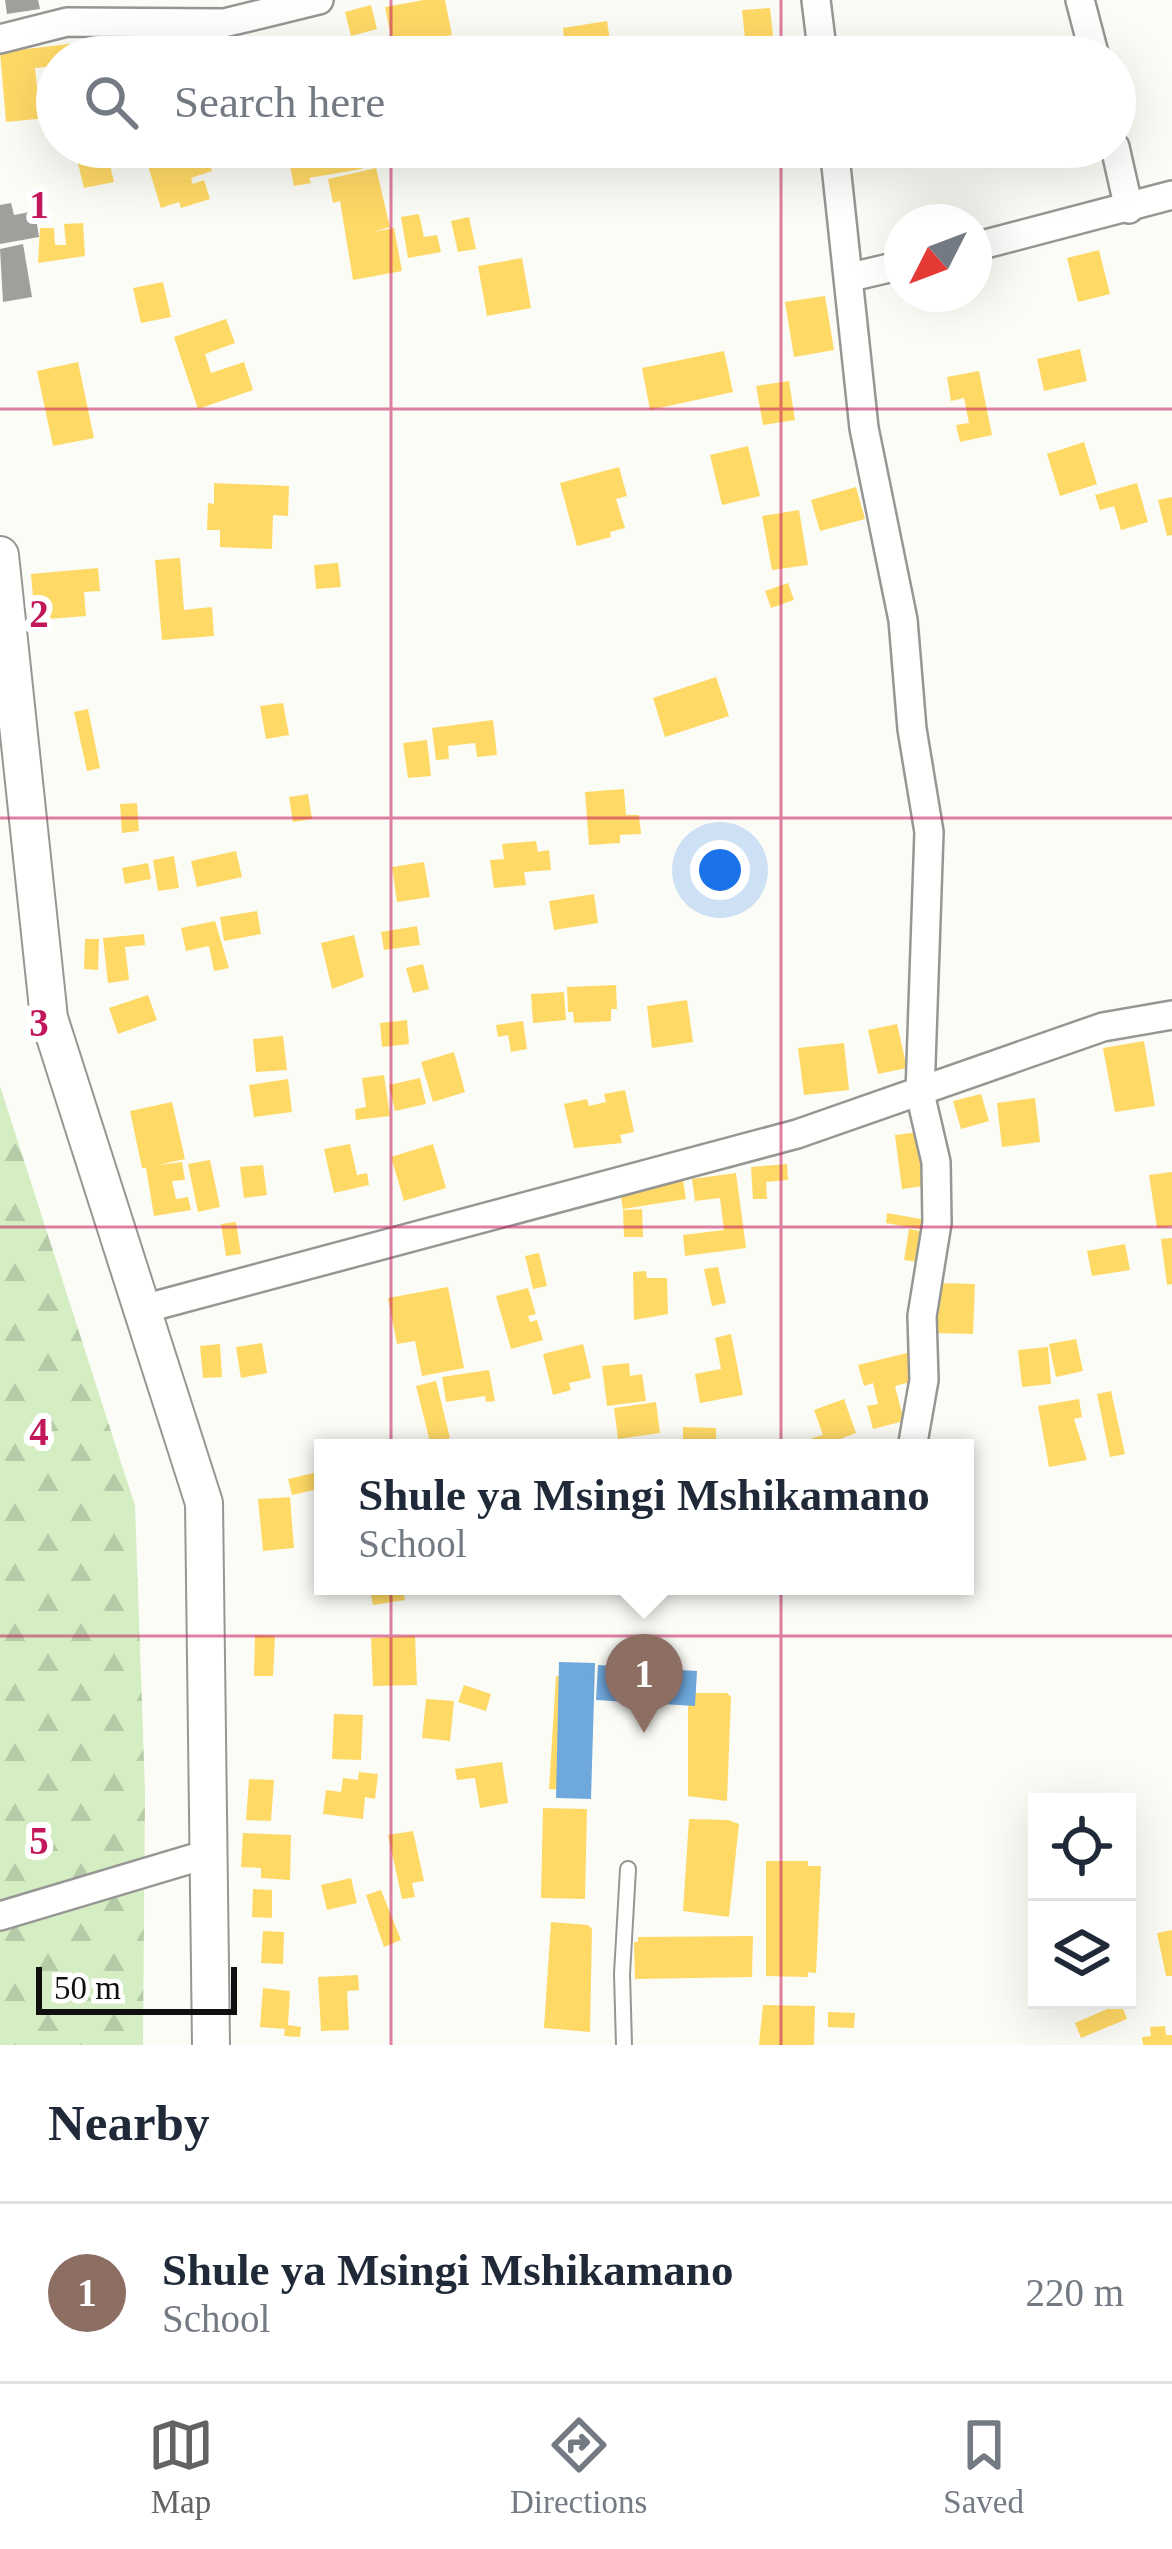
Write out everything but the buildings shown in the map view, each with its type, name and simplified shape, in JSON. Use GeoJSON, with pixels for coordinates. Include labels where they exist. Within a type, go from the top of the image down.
{"type":"FeatureCollection","features":[{"type":"Feature","properties":{"kind":"street"},"geometry":{"type":"LineString","coordinates":[[0,39],[67,22],[224,23],[319,0]]}},
{"type":"Feature","properties":{"kind":"street"},"geometry":{"type":"LineString","coordinates":[[816,0],[820,36]]}},
{"type":"Feature","properties":{"kind":"street"},"geometry":{"type":"LineString","coordinates":[[1080,0],[1089,36]]}},
{"type":"Feature","properties":{"kind":"street"},"geometry":{"type":"LineString","coordinates":[[837,168],[864,428],[903,620],[912,729],[929,832],[920,1093],[936,1162],[938,1223],[922,1316],[924,1380],[913,1439]]}},
{"type":"Feature","properties":{"kind":"street"},"geometry":{"type":"LineString","coordinates":[[1120,168],[1129,209]]}},
{"type":"Feature","properties":{"kind":"street"},"geometry":{"type":"LineString","coordinates":[[992,243],[1172,195]]}},
{"type":"Feature","properties":{"kind":"street"},"geometry":{"type":"LineString","coordinates":[[851,277],[884,269]]}},
{"type":"Feature","properties":{"kind":"street"},"geometry":{"type":"LineString","coordinates":[[0,555],[50,1018],[204,1503],[211,2045]]}},
{"type":"Feature","properties":{"kind":"street"},"geometry":{"type":"LineString","coordinates":[[142,1309],[797,1134],[1102,1027],[1172,1015]]}},
{"type":"Feature","properties":{"kind":"street"},"geometry":{"type":"LineString","coordinates":[[0,1916],[211,1853]]}},
{"type":"Feature","properties":{"kind":"lane"},"geometry":{"type":"LineString","coordinates":[[624,2045],[622,1974],[628,1869]]}},
{"type":"Feature","properties":{"kind":"green space"},"geometry":{"type":"Polygon","coordinates":[[[0,1086],[135,1506],[145,1791],[143,2045],[0,2045],[0,1086]]]}},
{"type":"Feature","properties":{"kind":"place","name":"Shule ya Msingi Mshikamano"},"geometry":{"type":"Point","coordinates":[644,1733]}}]}
